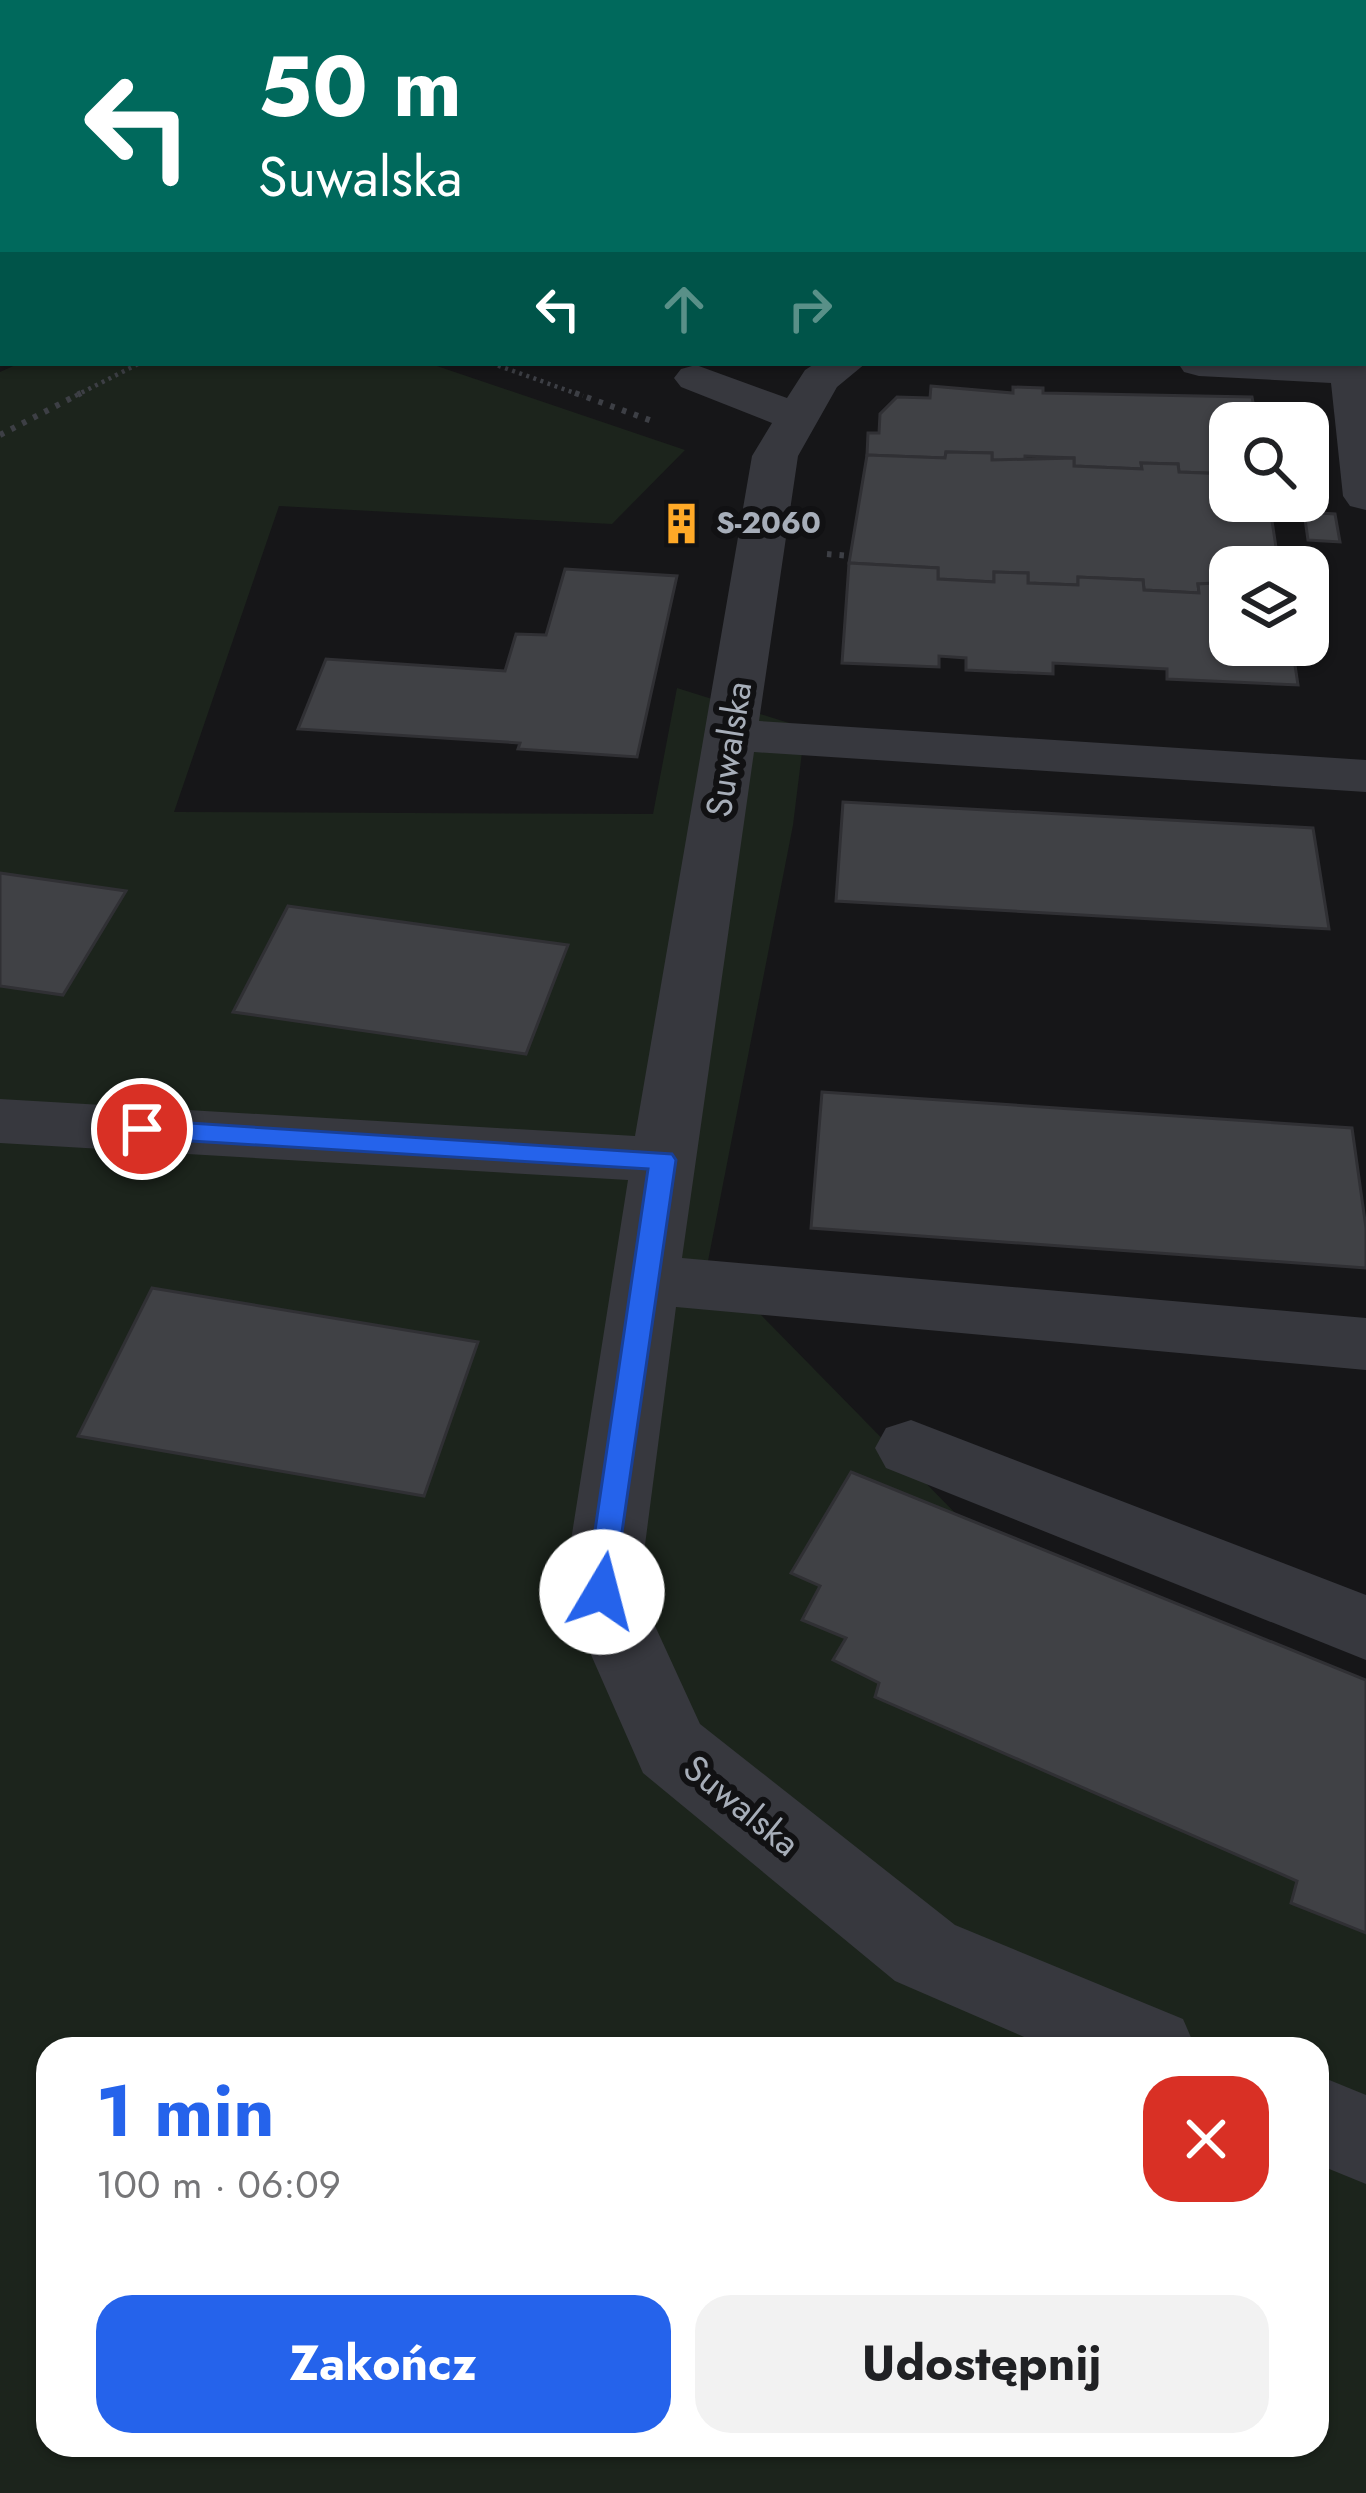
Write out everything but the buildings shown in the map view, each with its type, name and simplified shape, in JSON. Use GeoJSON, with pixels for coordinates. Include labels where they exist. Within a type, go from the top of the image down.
{"type":"FeatureCollection","features":[{"type":"Feature","properties":{"kind":"street","name":"Suwalska"},"geometry":{"type":"LineString","coordinates":[[841,366],[820,380],[775,456],[663,1160],[602,1592],[671,1748],[926,1953],[1124,2037]]}},
{"type":"Feature","properties":{"kind":"street"},"geometry":{"type":"LineString","coordinates":[[1298,366],[1358,372],[1366,496]]}},
{"type":"Feature","properties":{"kind":"street"},"geometry":{"type":"LineString","coordinates":[[690,368],[798,417]]}},
{"type":"Feature","properties":{"kind":"street"},"geometry":{"type":"LineString","coordinates":[[730,735],[1366,776]]}},
{"type":"Feature","properties":{"kind":"street"},"geometry":{"type":"LineString","coordinates":[[0,1121],[663,1160]]}},
{"type":"Feature","properties":{"kind":"street"},"geometry":{"type":"LineString","coordinates":[[646,1280],[1366,1344]]}},
{"type":"Feature","properties":{"kind":"street"},"geometry":{"type":"LineString","coordinates":[[911,1448],[1366,1628]]}},
{"type":"Feature","properties":{"kind":"street"},"geometry":{"type":"LineString","coordinates":[[1329,2124],[1366,2140]]}},
{"type":"Feature","properties":{"kind":"path"},"geometry":{"type":"LineString","coordinates":[[0,435],[134,366]]}},
{"type":"Feature","properties":{"kind":"path"},"geometry":{"type":"LineString","coordinates":[[499,366],[669,427]]}},
{"type":"Feature","properties":{"kind":"path"},"geometry":{"type":"LineString","coordinates":[[823,554],[850,556]]}},
{"type":"Feature","properties":{"kind":"shaded area"},"geometry":{"type":"Polygon","coordinates":[[[13,366],[437,366],[685,450],[612,524],[279,506],[174,812],[653,814],[677,688],[805,728],[793,825],[708,1261],[1366,1932],[1366,2493],[0,2493],[0,372],[13,366]]]}},
{"type":"Feature","properties":{"kind":"place","name":"S-2060"},"geometry":{"type":"Point","coordinates":[682,523]}},
{"type":"Feature","properties":{"kind":"route"},"geometry":{"type":"LineString","coordinates":[[142,1129],[663,1160],[602,1592]]}}]}
